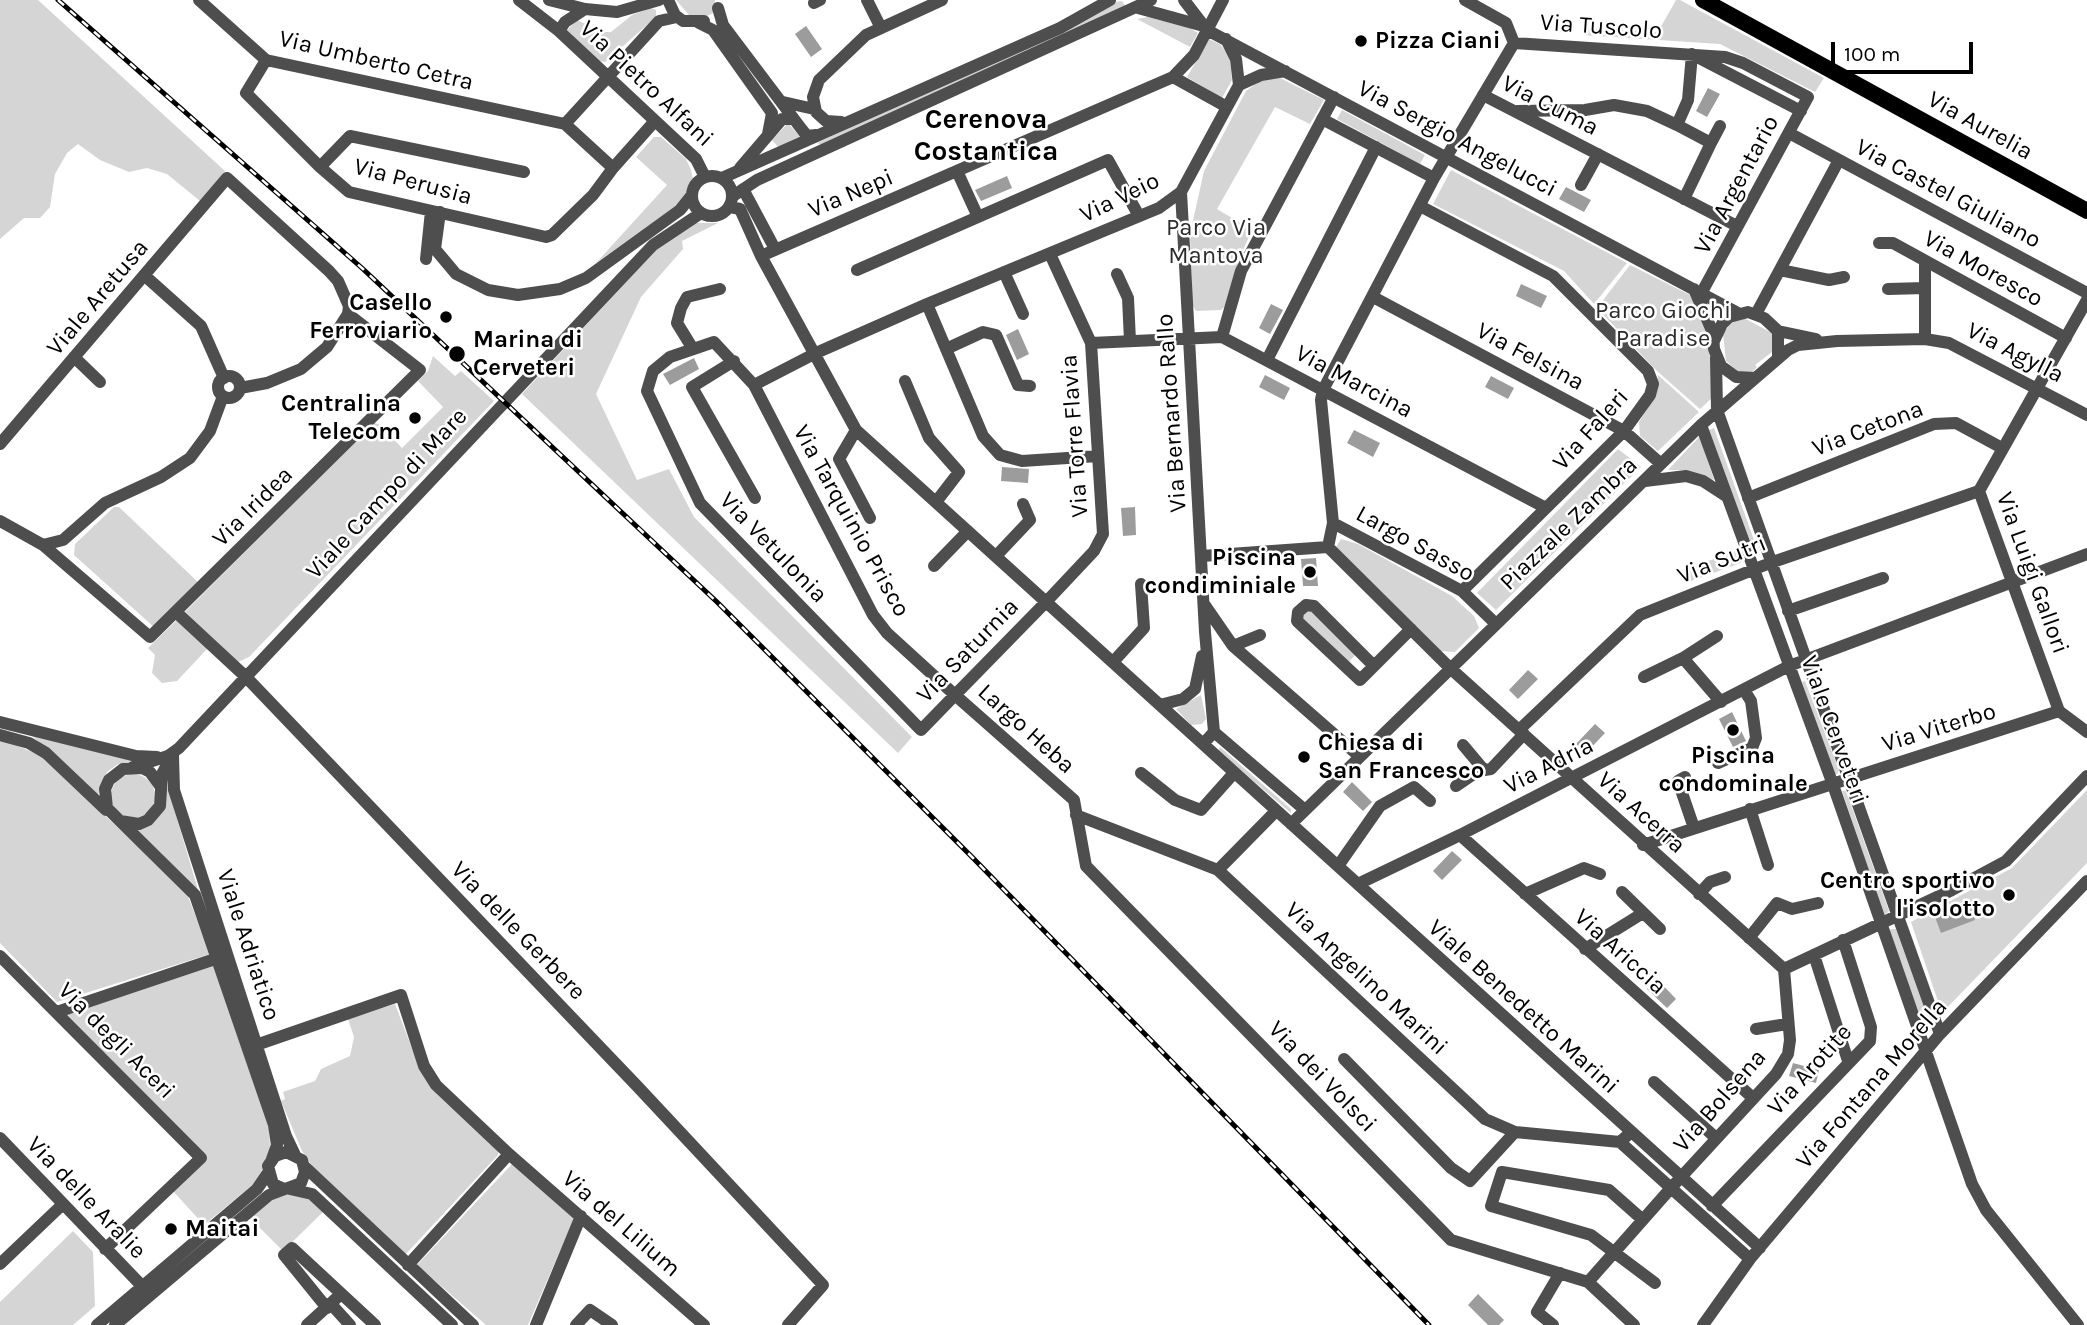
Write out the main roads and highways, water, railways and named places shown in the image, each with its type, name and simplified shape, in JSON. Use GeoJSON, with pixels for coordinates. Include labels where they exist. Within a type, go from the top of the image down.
{"type":"FeatureCollection","features":[{"type":"Feature","properties":{"kind":"main road","name":"Via Aurelia"},"geometry":{"type":"LineString","coordinates":[[1703,0],[2087,211]]}},
{"type":"Feature","properties":{"kind":"railway"},"geometry":{"type":"LineString","coordinates":[[58,0],[363,269],[717,602],[973,858],[1429,1325]]}},
{"type":"Feature","properties":{"kind":"place","name":"Pizza Ciani"},"geometry":{"type":"Point","coordinates":[1361,41]}},
{"type":"Feature","properties":{"kind":"place","name":"Casello Ferroviario"},"geometry":{"type":"Point","coordinates":[446,317]}},
{"type":"Feature","properties":{"kind":"place","name":"Marina di Cerveteri"},"geometry":{"type":"Point","coordinates":[457,354]}},
{"type":"Feature","properties":{"kind":"place","name":"Centralina Telecom"},"geometry":{"type":"Point","coordinates":[415,418]}},
{"type":"Feature","properties":{"kind":"place","name":"Piscina condiminiale"},"geometry":{"type":"Point","coordinates":[1310,572]}},
{"type":"Feature","properties":{"kind":"place","name":"Piscina condominale"},"geometry":{"type":"Point","coordinates":[1733,730]}},
{"type":"Feature","properties":{"kind":"place","name":"Chiesa di San Francesco"},"geometry":{"type":"Point","coordinates":[1304,757]}},
{"type":"Feature","properties":{"kind":"place","name":"Centro sportivo l'isolotto"},"geometry":{"type":"Point","coordinates":[2009,895]}},
{"type":"Feature","properties":{"kind":"place","name":"Maitai"},"geometry":{"type":"Point","coordinates":[171,1229]}},
{"type":"Feature","properties":{"kind":"district","name":"Cerenova Costantica"},"geometry":{"type":"Point","coordinates":[986,136]}},
{"type":"Feature","properties":{"kind":"park label","name":"Parco Via Mantova"},"geometry":{"type":"Point","coordinates":[1216,242]}},
{"type":"Feature","properties":{"kind":"park label","name":"Parco Giochi Paradise"},"geometry":{"type":"Point","coordinates":[1663,325]}}]}
